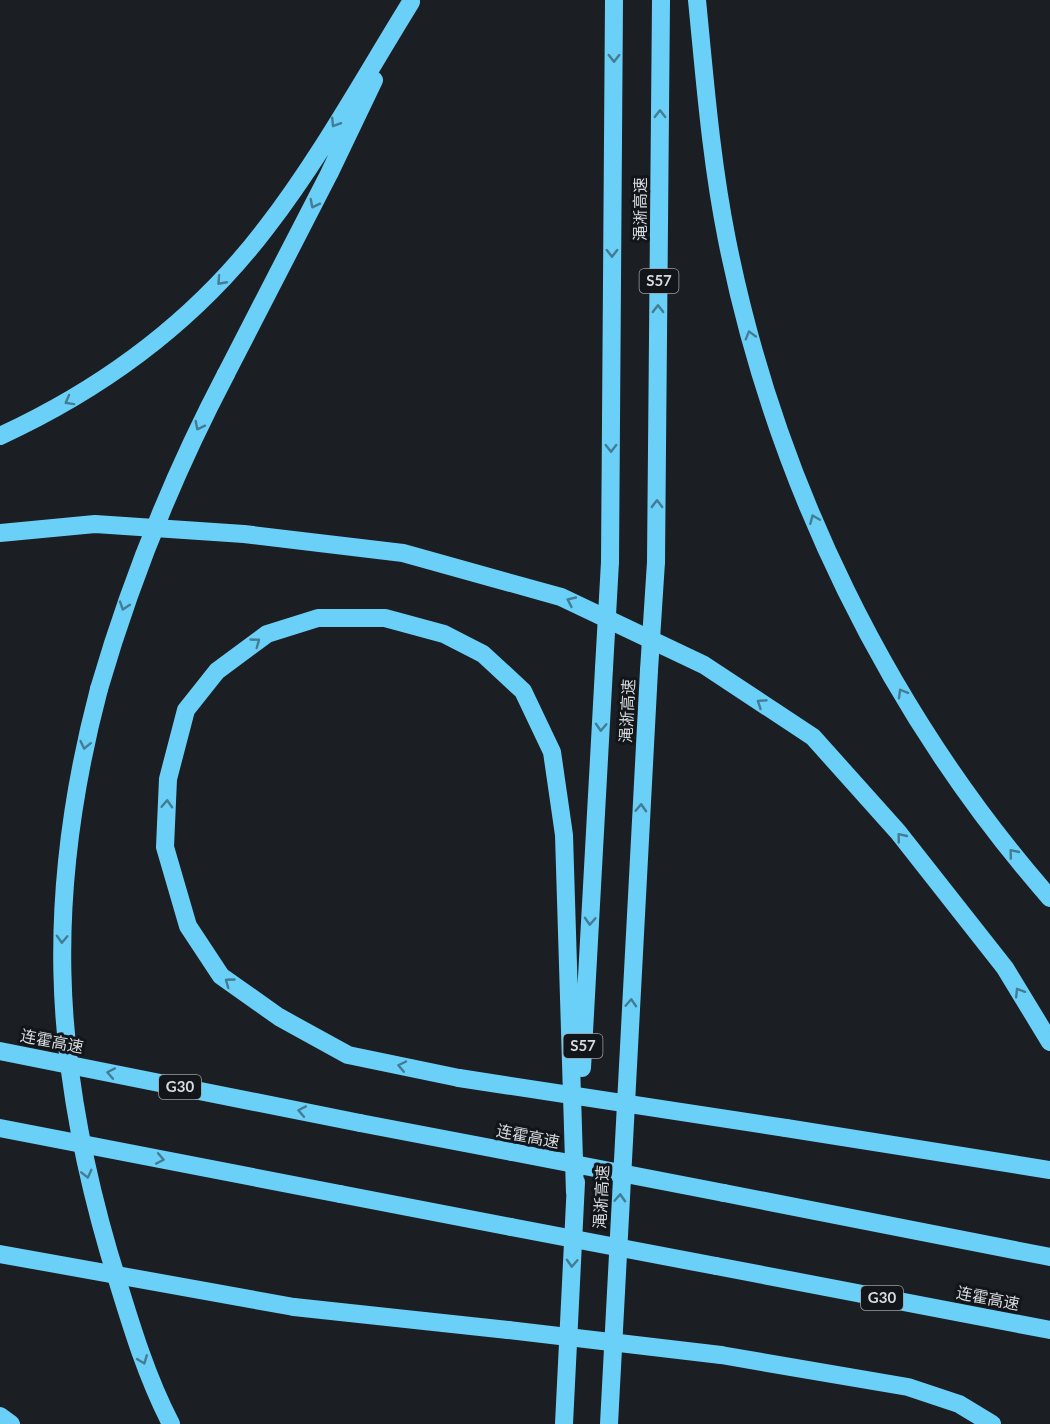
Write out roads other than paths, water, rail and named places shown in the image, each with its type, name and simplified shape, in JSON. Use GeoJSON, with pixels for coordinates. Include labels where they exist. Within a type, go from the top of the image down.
{"type":"FeatureCollection","features":[{"type":"Feature","properties":{"kind":"highway","name":"渑淅高速"},"geometry":{"type":"LineString","coordinates":[[564,1424],[610,562],[614,0]]}},
{"type":"Feature","properties":{"kind":"highway","name":"渑淅高速"},"geometry":{"type":"LineString","coordinates":[[609,1424],[656,562],[661,0]]}},
{"type":"Feature","properties":{"kind":"highway"},"geometry":{"type":"LineString","coordinates":[[697,0],[705,96],[727,240],[763,382],[798,480],[843,585],[912,710],[992,827],[1050,898]]}},
{"type":"Feature","properties":{"kind":"highway"},"geometry":{"type":"LineString","coordinates":[[171,1424],[144,1364],[125,1309],[95,1206],[74,1108],[67,1059],[61,956],[67,848],[74,794],[114,635],[152,531],[199,425],[329,174],[411,1]]}},
{"type":"Feature","properties":{"kind":"highway"},"geometry":{"type":"LineString","coordinates":[[0,436],[38,418],[114,373],[149,347],[212,291],[253,245],[290,196],[411,1]]}},
{"type":"Feature","properties":{"kind":"highway"},"geometry":{"type":"LineString","coordinates":[[0,533],[95,524],[244,534],[403,553],[561,597],[704,665],[813,737],[898,832],[1005,968],[1050,1042]]}},
{"type":"Feature","properties":{"kind":"highway"},"geometry":{"type":"LineString","coordinates":[[575,1193],[564,835],[552,752],[523,691],[483,654],[444,634],[385,618],[318,618],[267,634],[218,671],[186,710],[168,780],[165,847],[188,926],[221,975],[279,1017],[348,1055],[459,1078],[786,1128],[1050,1170]]}},
{"type":"Feature","properties":{"kind":"highway","name":"连霍高速"},"geometry":{"type":"LineString","coordinates":[[0,1051],[1043,1255]]}},
{"type":"Feature","properties":{"kind":"highway","name":"连霍高速"},"geometry":{"type":"LineString","coordinates":[[0,1128],[1050,1330]]}},
{"type":"Feature","properties":{"kind":"highway"},"geometry":{"type":"LineString","coordinates":[[0,1254],[294,1307],[721,1355],[908,1387],[959,1404],[992,1424]]}},
{"type":"Feature","properties":{"kind":"highway"},"geometry":{"type":"LineString","coordinates":[[610,1390],[614,1424]]}},
{"type":"Feature","properties":{"kind":"highway"},"geometry":{"type":"LineString","coordinates":[[0,1416],[10,1424]]}}]}
